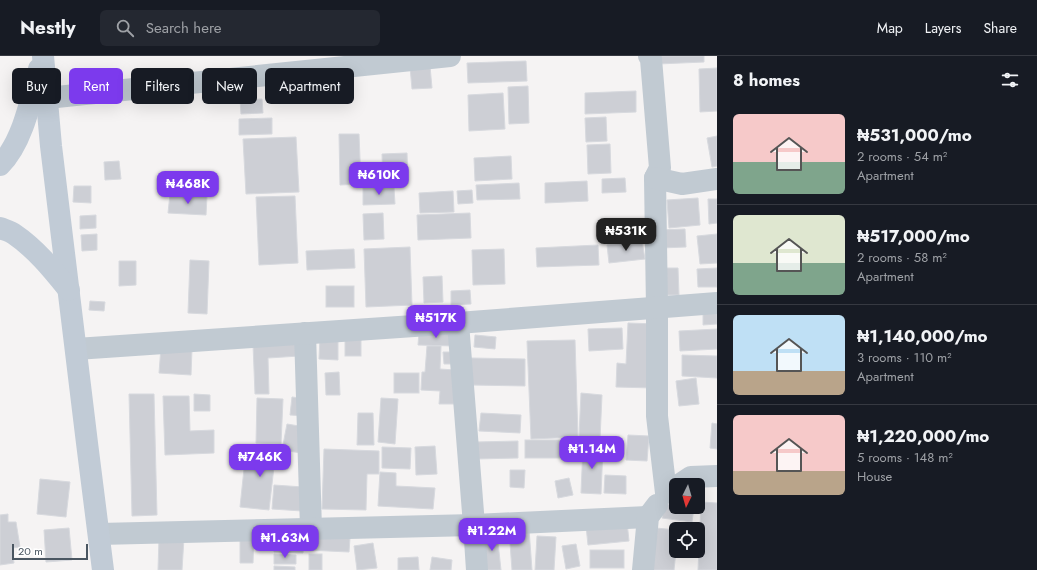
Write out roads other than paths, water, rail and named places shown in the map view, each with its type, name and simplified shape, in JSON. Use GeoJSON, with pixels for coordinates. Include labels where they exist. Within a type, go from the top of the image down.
{"type":"FeatureCollection","features":[{"type":"Feature","properties":{"kind":"main road"},"geometry":{"type":"LineString","coordinates":[[42,56],[43,68]]}},
{"type":"Feature","properties":{"kind":"main road"},"geometry":{"type":"LineString","coordinates":[[0,165],[15,144],[30,101],[42,56]]}},
{"type":"Feature","properties":{"kind":"main road"},"geometry":{"type":"LineString","coordinates":[[48,104],[51,146],[99,534],[101,570]]}},
{"type":"Feature","properties":{"kind":"main road"},"geometry":{"type":"LineString","coordinates":[[0,228],[13,233],[34,250],[69,290]]}},
{"type":"Feature","properties":{"kind":"street"},"geometry":{"type":"LineString","coordinates":[[61,97],[450,56]]}},
{"type":"Feature","properties":{"kind":"street"},"geometry":{"type":"LineString","coordinates":[[649,56],[651,59],[660,168],[655,178],[657,416],[672,478]]}},
{"type":"Feature","properties":{"kind":"street"},"geometry":{"type":"LineString","coordinates":[[655,178],[682,184],[717,180]]}},
{"type":"Feature","properties":{"kind":"street"},"geometry":{"type":"LineString","coordinates":[[76,349],[458,323],[717,303]]}},
{"type":"Feature","properties":{"kind":"street"},"geometry":{"type":"LineString","coordinates":[[458,323],[477,570]]}},
{"type":"Feature","properties":{"kind":"street"},"geometry":{"type":"LineString","coordinates":[[305,333],[311,529]]}},
{"type":"Feature","properties":{"kind":"street"},"geometry":{"type":"LineString","coordinates":[[689,478],[717,476]]}},
{"type":"Feature","properties":{"kind":"street"},"geometry":{"type":"LineString","coordinates":[[643,570],[648,517],[669,494]]}},
{"type":"Feature","properties":{"kind":"street"},"geometry":{"type":"LineString","coordinates":[[99,534],[474,525],[648,517]]}}]}
